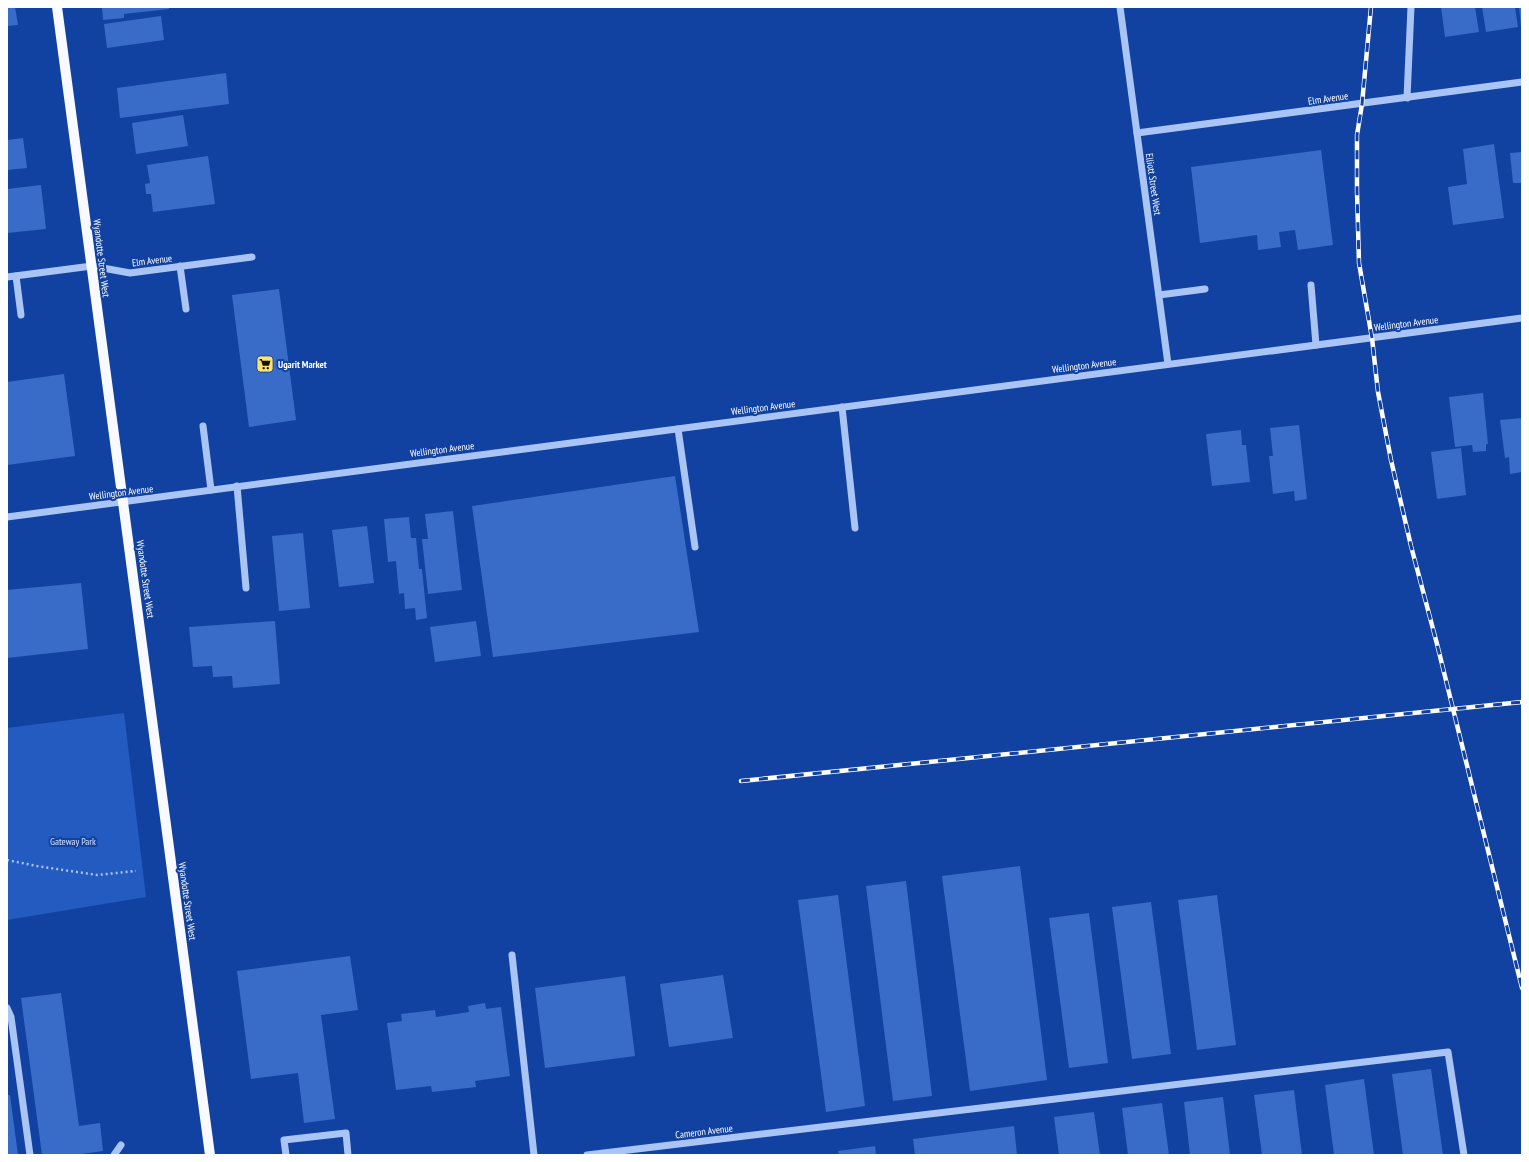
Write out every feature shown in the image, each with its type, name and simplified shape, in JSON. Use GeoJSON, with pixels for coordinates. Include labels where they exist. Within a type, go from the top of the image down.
{"type":"FeatureCollection","features":[{"type":"Feature","properties":{"kind":"main road","name":"Wyandotte Street West"},"geometry":{"type":"LineString","coordinates":[[57,7],[210,1155]]}},
{"type":"Feature","properties":{"kind":"street","name":"Elliott Street West"},"geometry":{"type":"LineString","coordinates":[[1120,7],[1168,364]]}},
{"type":"Feature","properties":{"kind":"street"},"geometry":{"type":"LineString","coordinates":[[1407,98],[1411,7]]}},
{"type":"Feature","properties":{"kind":"street","name":"Elm Avenue"},"geometry":{"type":"LineString","coordinates":[[1137,133],[1522,82]]}},
{"type":"Feature","properties":{"kind":"street","name":"Elm Avenue"},"geometry":{"type":"LineString","coordinates":[[7,278],[92,266],[130,273],[252,257]]}},
{"type":"Feature","properties":{"kind":"street"},"geometry":{"type":"LineString","coordinates":[[180,266],[186,309]]}},
{"type":"Feature","properties":{"kind":"street"},"geometry":{"type":"LineString","coordinates":[[16,276],[21,315]]}},
{"type":"Feature","properties":{"kind":"street"},"geometry":{"type":"LineString","coordinates":[[1311,285],[1316,345]]}},
{"type":"Feature","properties":{"kind":"street"},"geometry":{"type":"LineString","coordinates":[[1159,295],[1205,289]]}},
{"type":"Feature","properties":{"kind":"street","name":"Wellington Avenue"},"geometry":{"type":"LineString","coordinates":[[7,517],[1522,318]]}},
{"type":"Feature","properties":{"kind":"street"},"geometry":{"type":"LineString","coordinates":[[842,407],[855,528]]}},
{"type":"Feature","properties":{"kind":"street"},"geometry":{"type":"LineString","coordinates":[[202,426],[211,490]]}},
{"type":"Feature","properties":{"kind":"street"},"geometry":{"type":"LineString","coordinates":[[678,429],[695,547]]}},
{"type":"Feature","properties":{"kind":"street"},"geometry":{"type":"LineString","coordinates":[[237,486],[246,588]]}},
{"type":"Feature","properties":{"kind":"street"},"geometry":{"type":"LineString","coordinates":[[512,955],[534,1155]]}},
{"type":"Feature","properties":{"kind":"street"},"geometry":{"type":"LineString","coordinates":[[7,1008],[11,1016],[30,1155]]}},
{"type":"Feature","properties":{"kind":"street","name":"Cameron Avenue"},"geometry":{"type":"LineString","coordinates":[[587,1155],[1448,1052],[1464,1155]]}},
{"type":"Feature","properties":{"kind":"street"},"geometry":{"type":"LineString","coordinates":[[286,1155],[284,1140],[346,1134],[348,1155]]}},
{"type":"Feature","properties":{"kind":"street"},"geometry":{"type":"LineString","coordinates":[[114,1155],[121,1145]]}},
{"type":"Feature","properties":{"kind":"path"},"geometry":{"type":"LineString","coordinates":[[7,860],[97,875],[136,871]]}},
{"type":"Feature","properties":{"kind":"green space","name":"Gateway Park"},"geometry":{"type":"Polygon","coordinates":[[[124,713],[146,897],[7,920],[7,728],[124,713]]]}},
{"type":"Feature","properties":{"kind":"building"},"geometry":{"type":"Polygon","coordinates":[[[7,7],[15,7],[18,25],[7,26],[7,7]]]}},
{"type":"Feature","properties":{"kind":"building"},"geometry":{"type":"Polygon","coordinates":[[[102,7],[169,7],[169,9],[124,14],[124,18],[103,20],[102,7]]]}},
{"type":"Feature","properties":{"kind":"building"},"geometry":{"type":"Polygon","coordinates":[[[1441,7],[1475,7],[1479,32],[1445,37],[1441,7]]]}},
{"type":"Feature","properties":{"kind":"building"},"geometry":{"type":"Polygon","coordinates":[[[1482,7],[1515,7],[1518,27],[1486,32],[1482,7]]]}},
{"type":"Feature","properties":{"kind":"building"},"geometry":{"type":"Polygon","coordinates":[[[1519,7],[1522,7],[1522,27],[1521,27],[1519,7]]]}},
{"type":"Feature","properties":{"kind":"building"},"geometry":{"type":"Polygon","coordinates":[[[161,16],[164,40],[107,48],[104,24],[161,16]]]}},
{"type":"Feature","properties":{"kind":"building"},"geometry":{"type":"Polygon","coordinates":[[[226,73],[229,104],[120,118],[117,88],[226,73]]]}},
{"type":"Feature","properties":{"kind":"building"},"geometry":{"type":"Polygon","coordinates":[[[183,115],[188,146],[136,154],[132,123],[183,115]]]}},
{"type":"Feature","properties":{"kind":"building"},"geometry":{"type":"Polygon","coordinates":[[[23,138],[27,168],[7,170],[7,140],[23,138]]]}},
{"type":"Feature","properties":{"kind":"building"},"geometry":{"type":"Polygon","coordinates":[[[1494,144],[1504,218],[1453,225],[1448,187],[1467,184],[1463,149],[1494,144]]]}},
{"type":"Feature","properties":{"kind":"building"},"geometry":{"type":"Polygon","coordinates":[[[1321,150],[1333,245],[1298,250],[1295,230],[1279,232],[1281,247],[1258,250],[1257,235],[1200,243],[1191,167],[1321,150]]]}},
{"type":"Feature","properties":{"kind":"building"},"geometry":{"type":"Polygon","coordinates":[[[1522,152],[1522,183],[1513,183],[1510,153],[1522,152]]]}},
{"type":"Feature","properties":{"kind":"building"},"geometry":{"type":"Polygon","coordinates":[[[208,156],[215,204],[153,212],[151,194],[146,194],[145,184],[150,183],[147,165],[208,156]]]}},
{"type":"Feature","properties":{"kind":"building"},"geometry":{"type":"Polygon","coordinates":[[[41,185],[46,229],[7,233],[7,189],[41,185]]]}},
{"type":"Feature","properties":{"kind":"building","name":"Ugarit Market"},"geometry":{"type":"Polygon","coordinates":[[[279,289],[296,420],[249,427],[232,295],[279,289]]]}},
{"type":"Feature","properties":{"kind":"building"},"geometry":{"type":"Polygon","coordinates":[[[64,374],[75,456],[7,465],[7,382],[64,374]]]}},
{"type":"Feature","properties":{"kind":"building"},"geometry":{"type":"Polygon","coordinates":[[[1483,393],[1488,444],[1486,444],[1486,451],[1473,452],[1472,445],[1455,447],[1449,397],[1483,393]]]}},
{"type":"Feature","properties":{"kind":"building"},"geometry":{"type":"Polygon","coordinates":[[[1522,418],[1522,472],[1510,474],[1509,457],[1505,458],[1500,420],[1522,418]]]}},
{"type":"Feature","properties":{"kind":"building"},"geometry":{"type":"Polygon","coordinates":[[[1299,425],[1307,499],[1295,501],[1294,491],[1273,494],[1269,456],[1273,456],[1270,428],[1299,425]]]}},
{"type":"Feature","properties":{"kind":"building"},"geometry":{"type":"Polygon","coordinates":[[[1241,430],[1242,445],[1246,445],[1250,482],[1212,486],[1206,434],[1241,430]]]}},
{"type":"Feature","properties":{"kind":"building"},"geometry":{"type":"Polygon","coordinates":[[[1461,448],[1466,495],[1437,499],[1431,452],[1461,448]]]}},
{"type":"Feature","properties":{"kind":"building"},"geometry":{"type":"Polygon","coordinates":[[[675,476],[699,632],[493,657],[472,506],[675,476]]]}},
{"type":"Feature","properties":{"kind":"building"},"geometry":{"type":"Polygon","coordinates":[[[453,511],[462,590],[428,594],[422,539],[428,539],[425,514],[453,511]]]}},
{"type":"Feature","properties":{"kind":"building"},"geometry":{"type":"Polygon","coordinates":[[[409,517],[411,538],[416,538],[419,569],[422,569],[427,618],[416,620],[415,608],[405,609],[404,593],[399,594],[396,561],[388,562],[384,519],[409,517]]]}},
{"type":"Feature","properties":{"kind":"building"},"geometry":{"type":"Polygon","coordinates":[[[367,526],[374,583],[339,587],[332,530],[367,526]]]}},
{"type":"Feature","properties":{"kind":"building"},"geometry":{"type":"Polygon","coordinates":[[[303,533],[310,608],[279,611],[272,536],[303,533]]]}},
{"type":"Feature","properties":{"kind":"building"},"geometry":{"type":"Polygon","coordinates":[[[81,583],[88,649],[7,658],[7,590],[81,583]]]}},
{"type":"Feature","properties":{"kind":"building"},"geometry":{"type":"Polygon","coordinates":[[[275,621],[280,684],[233,688],[232,676],[213,677],[212,666],[193,667],[189,627],[275,621]]]}},
{"type":"Feature","properties":{"kind":"building"},"geometry":{"type":"Polygon","coordinates":[[[476,621],[481,656],[435,662],[430,627],[476,621]]]}},
{"type":"Feature","properties":{"kind":"building"},"geometry":{"type":"Polygon","coordinates":[[[1020,866],[1047,1080],[970,1091],[942,876],[1020,866]]]}},
{"type":"Feature","properties":{"kind":"building"},"geometry":{"type":"Polygon","coordinates":[[[906,881],[932,1096],[893,1101],[866,886],[906,881]]]}},
{"type":"Feature","properties":{"kind":"building"},"geometry":{"type":"Polygon","coordinates":[[[838,895],[865,1106],[826,1112],[798,900],[838,895]]]}},
{"type":"Feature","properties":{"kind":"building"},"geometry":{"type":"Polygon","coordinates":[[[1217,895],[1236,1045],[1197,1050],[1178,900],[1217,895]]]}},
{"type":"Feature","properties":{"kind":"building"},"geometry":{"type":"Polygon","coordinates":[[[1151,902],[1171,1054],[1132,1059],[1112,907],[1151,902]]]}},
{"type":"Feature","properties":{"kind":"building"},"geometry":{"type":"Polygon","coordinates":[[[1089,913],[1108,1063],[1069,1068],[1049,918],[1089,913]]]}},
{"type":"Feature","properties":{"kind":"building"},"geometry":{"type":"Polygon","coordinates":[[[350,956],[358,1010],[321,1015],[335,1119],[304,1123],[298,1073],[251,1079],[237,971],[350,956]]]}},
{"type":"Feature","properties":{"kind":"building"},"geometry":{"type":"Polygon","coordinates":[[[723,975],[733,1038],[669,1047],[660,984],[723,975]]]}},
{"type":"Feature","properties":{"kind":"building"},"geometry":{"type":"Polygon","coordinates":[[[625,976],[635,1056],[545,1068],[535,988],[625,976]]]}},
{"type":"Feature","properties":{"kind":"building"},"geometry":{"type":"Polygon","coordinates":[[[61,993],[79,1126],[100,1123],[103,1151],[74,1155],[42,1155],[21,998],[61,993]]]}},
{"type":"Feature","properties":{"kind":"building"},"geometry":{"type":"Polygon","coordinates":[[[485,1003],[486,1009],[501,1007],[510,1076],[475,1081],[476,1087],[432,1092],[431,1086],[396,1090],[387,1023],[402,1021],[401,1014],[435,1010],[436,1017],[469,1012],[468,1006],[485,1003]]]}},
{"type":"Feature","properties":{"kind":"building"},"geometry":{"type":"Polygon","coordinates":[[[1431,1069],[1443,1155],[1403,1155],[1392,1074],[1431,1069]]]}},
{"type":"Feature","properties":{"kind":"building"},"geometry":{"type":"Polygon","coordinates":[[[1364,1079],[1374,1155],[1334,1155],[1325,1085],[1364,1079]]]}},
{"type":"Feature","properties":{"kind":"building"},"geometry":{"type":"Polygon","coordinates":[[[1294,1090],[1302,1155],[1262,1155],[1254,1095],[1294,1090]]]}},
{"type":"Feature","properties":{"kind":"building"},"geometry":{"type":"Polygon","coordinates":[[[7,1095],[10,1095],[18,1155],[7,1155],[7,1095]]]}},
{"type":"Feature","properties":{"kind":"building"},"geometry":{"type":"Polygon","coordinates":[[[1223,1097],[1230,1155],[1190,1155],[1184,1102],[1223,1097]]]}},
{"type":"Feature","properties":{"kind":"building"},"geometry":{"type":"Polygon","coordinates":[[[1162,1103],[1169,1155],[1128,1155],[1122,1108],[1162,1103]]]}},
{"type":"Feature","properties":{"kind":"building"},"geometry":{"type":"Polygon","coordinates":[[[1094,1112],[1100,1155],[1059,1155],[1054,1117],[1094,1112]]]}},
{"type":"Feature","properties":{"kind":"building"},"geometry":{"type":"Polygon","coordinates":[[[1014,1126],[1017,1155],[915,1155],[913,1139],[1014,1126]]]}},
{"type":"Feature","properties":{"kind":"building"},"geometry":{"type":"Polygon","coordinates":[[[875,1146],[876,1155],[839,1155],[838,1151],[875,1146]]]}},
{"type":"Feature","properties":{"kind":"railway"},"geometry":{"type":"LineString","coordinates":[[1371,7],[1362,104],[1357,135],[1357,191],[1359,263],[1372,338],[1378,392],[1391,460],[1411,546],[1437,644],[1522,988]]}},
{"type":"Feature","properties":{"kind":"railway"},"geometry":{"type":"LineString","coordinates":[[741,781],[1522,702]]}},
{"type":"Feature","properties":{"kind":"place","name":"Ugarit Market"},"geometry":{"type":"Point","coordinates":[265,364]}}]}
